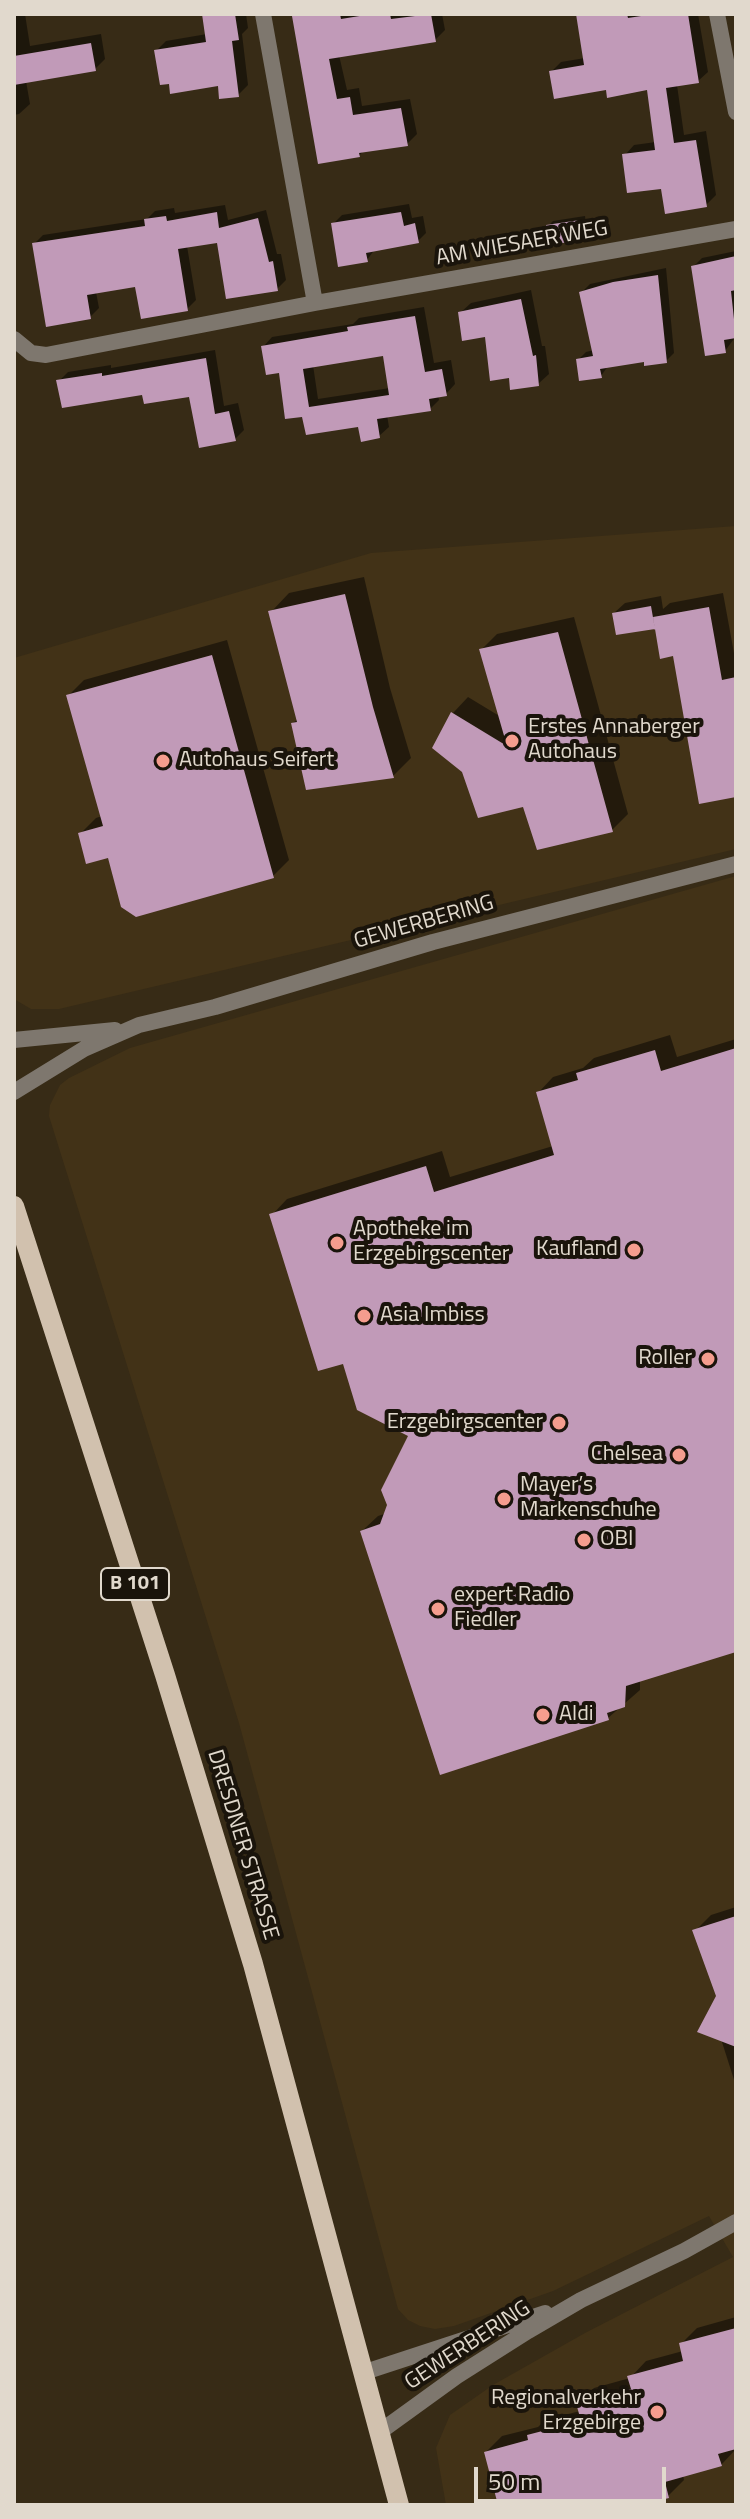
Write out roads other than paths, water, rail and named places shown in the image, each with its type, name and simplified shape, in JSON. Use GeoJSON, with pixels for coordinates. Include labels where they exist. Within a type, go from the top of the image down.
{"type":"FeatureCollection","features":[{"type":"Feature","properties":{"kind":"main road","name":"DRESDNER STRASSE"},"geometry":{"type":"LineString","coordinates":[[14,1206],[165,1675],[253,1964],[399,2505]]}},
{"type":"Feature","properties":{"kind":"street"},"geometry":{"type":"LineString","coordinates":[[263,14],[315,303]]}},
{"type":"Feature","properties":{"kind":"street"},"geometry":{"type":"LineString","coordinates":[[717,14],[736,112]]}},
{"type":"Feature","properties":{"kind":"street","name":"AM WIESAER WEG"},"geometry":{"type":"LineString","coordinates":[[14,339],[31,353],[46,355],[315,303],[736,229]]}},
{"type":"Feature","properties":{"kind":"street","name":"GEWERBERING"},"geometry":{"type":"LineString","coordinates":[[14,1040],[124,1030],[215,1007],[433,942],[736,864]]}},
{"type":"Feature","properties":{"kind":"street","name":"GEWERBERING"},"geometry":{"type":"LineString","coordinates":[[14,1092],[84,1049],[124,1030]]}},
{"type":"Feature","properties":{"kind":"street","name":"GEWERBERING"},"geometry":{"type":"LineString","coordinates":[[381,2431],[457,2376],[581,2300],[684,2251],[736,2222]]}},
{"type":"Feature","properties":{"kind":"street","name":"GEWERBERING"},"geometry":{"type":"LineString","coordinates":[[365,2372],[581,2300]]}},
{"type":"Feature","properties":{"kind":"place","name":"Erstes Annaberger Autohaus"},"geometry":{"type":"Point","coordinates":[512,741]}},
{"type":"Feature","properties":{"kind":"place","name":"Autohaus Seifert"},"geometry":{"type":"Point","coordinates":[163,761]}},
{"type":"Feature","properties":{"kind":"place","name":"Apotheke im Erzgebirgscenter"},"geometry":{"type":"Point","coordinates":[337,1243]}},
{"type":"Feature","properties":{"kind":"place","name":"Kaufland"},"geometry":{"type":"Point","coordinates":[634,1250]}},
{"type":"Feature","properties":{"kind":"place","name":"Asia Imbiss"},"geometry":{"type":"Point","coordinates":[364,1316]}},
{"type":"Feature","properties":{"kind":"place","name":"Roller"},"geometry":{"type":"Point","coordinates":[708,1359]}},
{"type":"Feature","properties":{"kind":"place","name":"Erzgebirgscenter"},"geometry":{"type":"Point","coordinates":[559,1423]}},
{"type":"Feature","properties":{"kind":"place","name":"Chelsea"},"geometry":{"type":"Point","coordinates":[679,1455]}},
{"type":"Feature","properties":{"kind":"place","name":"Mayer’s Markenschuhe"},"geometry":{"type":"Point","coordinates":[504,1499]}},
{"type":"Feature","properties":{"kind":"place","name":"OBI"},"geometry":{"type":"Point","coordinates":[584,1540]}},
{"type":"Feature","properties":{"kind":"place","name":"expert Radio Fiedler"},"geometry":{"type":"Point","coordinates":[438,1609]}},
{"type":"Feature","properties":{"kind":"place","name":"Aldi"},"geometry":{"type":"Point","coordinates":[543,1715]}},
{"type":"Feature","properties":{"kind":"place","name":"Regionalverkehr Erzgebirge"},"geometry":{"type":"Point","coordinates":[657,2412]}}]}
